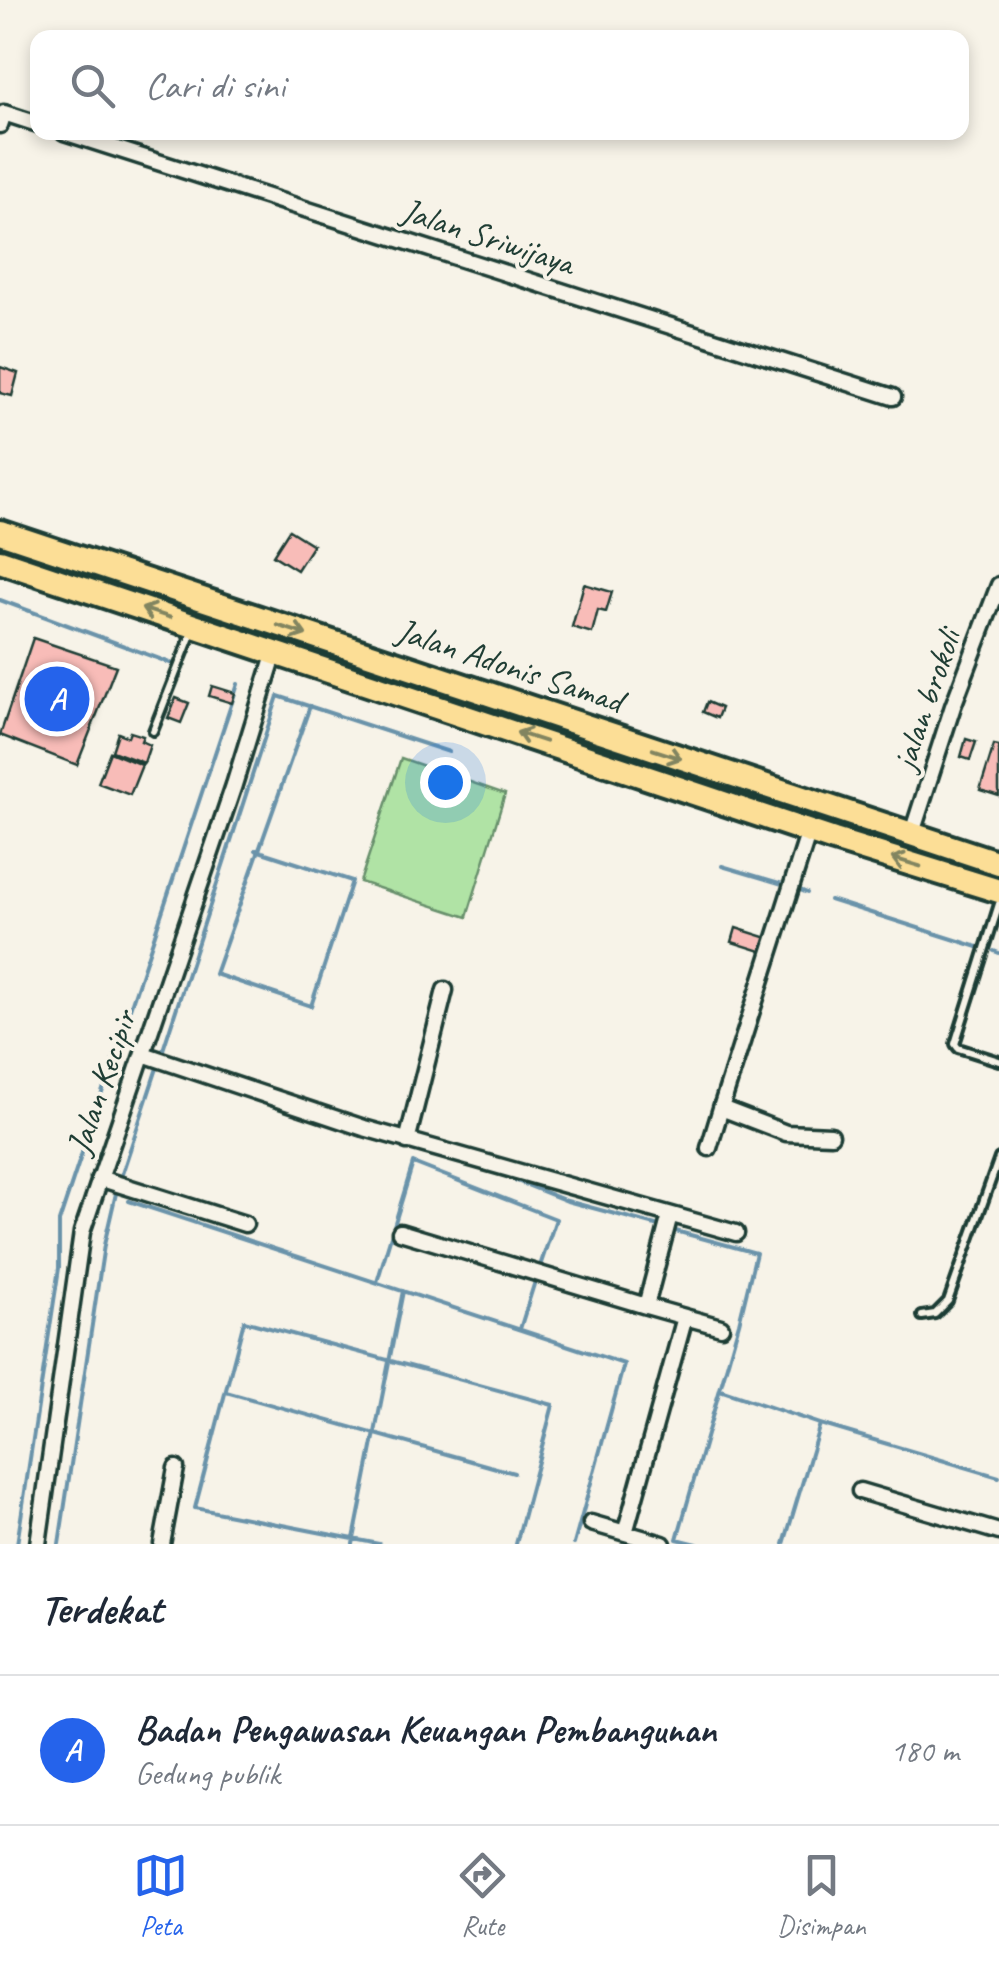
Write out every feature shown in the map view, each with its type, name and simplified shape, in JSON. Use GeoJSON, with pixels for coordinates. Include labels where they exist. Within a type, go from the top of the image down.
{"type":"FeatureCollection","features":[{"type":"Feature","properties":{"kind":"highway","name":"Jalan Adonis Samad"},"geometry":{"type":"LineString","coordinates":[[0,532],[999,863]]}},
{"type":"Feature","properties":{"kind":"highway"},"geometry":{"type":"LineString","coordinates":[[0,561],[999,891]]}},
{"type":"Feature","properties":{"kind":"highway"},"geometry":{"type":"LineString","coordinates":[[592,757],[601,732]]}},
{"type":"Feature","properties":{"kind":"street"},"geometry":{"type":"LineString","coordinates":[[2,119],[30,123]]}},
{"type":"Feature","properties":{"kind":"street","name":"Jalan Sriwijaya"},"geometry":{"type":"LineString","coordinates":[[89,140],[893,398]]}},
{"type":"Feature","properties":{"kind":"street","name":"jalan brokoli"},"geometry":{"type":"LineString","coordinates":[[912,833],[953,706],[999,585]]}},
{"type":"Feature","properties":{"kind":"street","name":"Jalan Kecipir"},"geometry":{"type":"LineString","coordinates":[[38,1544],[82,1232],[114,1182],[274,652]]}},
{"type":"Feature","properties":{"kind":"street"},"geometry":{"type":"LineString","coordinates":[[709,1148],[809,831]]}},
{"type":"Feature","properties":{"kind":"street"},"geometry":{"type":"LineString","coordinates":[[407,1140],[445,990]]}},
{"type":"Feature","properties":{"kind":"street"},"geometry":{"type":"LineString","coordinates":[[149,1056],[668,1226],[736,1233]]}},
{"type":"Feature","properties":{"kind":"street"},"geometry":{"type":"LineString","coordinates":[[721,1108],[786,1133],[831,1135]]}},
{"type":"Feature","properties":{"kind":"street"},"geometry":{"type":"LineString","coordinates":[[114,1182],[245,1224]]}},
{"type":"Feature","properties":{"kind":"street"},"geometry":{"type":"LineString","coordinates":[[646,1306],[668,1226]]}},
{"type":"Feature","properties":{"kind":"street"},"geometry":{"type":"LineString","coordinates":[[400,1232],[721,1327]]}},
{"type":"Feature","properties":{"kind":"street"},"geometry":{"type":"LineString","coordinates":[[625,1533],[685,1317]]}},
{"type":"Feature","properties":{"kind":"street"},"geometry":{"type":"LineString","coordinates":[[162,1544],[176,1468]]}},
{"type":"Feature","properties":{"kind":"street"},"geometry":{"type":"LineString","coordinates":[[860,1491],[999,1532]]}},
{"type":"Feature","properties":{"kind":"street"},"geometry":{"type":"LineString","coordinates":[[591,1523],[663,1544]]}},
{"type":"Feature","properties":{"kind":"lane"},"geometry":{"type":"LineString","coordinates":[[153,731],[194,626]]}},
{"type":"Feature","properties":{"kind":"lane"},"geometry":{"type":"LineString","coordinates":[[999,904],[956,1044],[999,1061]]}},
{"type":"Feature","properties":{"kind":"lane"},"geometry":{"type":"LineString","coordinates":[[922,1316],[935,1314],[948,1301],[999,1158]]}},
{"type":"Feature","properties":{"kind":"green space"},"geometry":{"type":"Polygon","coordinates":[[[401,758],[505,794],[467,917],[360,882],[401,758]]]}},
{"type":"Feature","properties":{"kind":"building"},"geometry":{"type":"Polygon","coordinates":[[[0,367],[18,373],[12,396],[0,393],[0,367]]]}},
{"type":"Feature","properties":{"kind":"building"},"geometry":{"type":"Polygon","coordinates":[[[289,530],[313,545],[297,570],[273,555],[289,530]]]}},
{"type":"Feature","properties":{"kind":"building"},"geometry":{"type":"Polygon","coordinates":[[[584,584],[612,592],[606,612],[598,610],[592,633],[572,627],[584,584]]]}},
{"type":"Feature","properties":{"kind":"building"},"geometry":{"type":"Polygon","coordinates":[[[33,638],[116,666],[77,765],[0,735],[33,638]]]}},
{"type":"Feature","properties":{"kind":"building"},"geometry":{"type":"Polygon","coordinates":[[[212,686],[235,693],[232,703],[209,696],[212,686]]]}},
{"type":"Feature","properties":{"kind":"building"},"geometry":{"type":"Polygon","coordinates":[[[176,698],[189,703],[181,723],[168,718],[176,698]]]}},
{"type":"Feature","properties":{"kind":"building"},"geometry":{"type":"Polygon","coordinates":[[[707,702],[721,708],[717,718],[703,712],[707,702]]]}},
{"type":"Feature","properties":{"kind":"building"},"geometry":{"type":"Polygon","coordinates":[[[130,732],[143,736],[141,741],[150,745],[144,763],[112,751],[118,733],[128,737],[130,732]]]}},
{"type":"Feature","properties":{"kind":"building"},"geometry":{"type":"Polygon","coordinates":[[[966,739],[976,742],[970,760],[961,757],[966,739]]]}},
{"type":"Feature","properties":{"kind":"building"},"geometry":{"type":"Polygon","coordinates":[[[994,745],[999,746],[999,796],[980,790],[994,745]]]}},
{"type":"Feature","properties":{"kind":"building"},"geometry":{"type":"Polygon","coordinates":[[[110,752],[142,765],[130,795],[98,783],[110,752]]]}},
{"type":"Feature","properties":{"kind":"building"},"geometry":{"type":"Polygon","coordinates":[[[736,928],[771,939],[767,953],[732,942],[736,928]]]}},
{"type":"Feature","properties":{"kind":"waterway"},"geometry":{"type":"LineString","coordinates":[[0,600],[173,664]]}},
{"type":"Feature","properties":{"kind":"waterway"},"geometry":{"type":"LineString","coordinates":[[17,1544],[59,1268],[59,1222],[238,684]]}},
{"type":"Feature","properties":{"kind":"waterway"},"geometry":{"type":"LineString","coordinates":[[161,1056],[278,696],[449,752]]}},
{"type":"Feature","properties":{"kind":"waterway"},"geometry":{"type":"LineString","coordinates":[[256,850],[352,881],[311,1006],[215,974],[310,706]]}},
{"type":"Feature","properties":{"kind":"waterway"},"geometry":{"type":"LineString","coordinates":[[722,866],[786,885]]}},
{"type":"Feature","properties":{"kind":"waterway"},"geometry":{"type":"LineString","coordinates":[[796,888],[807,893]]}},
{"type":"Feature","properties":{"kind":"waterway"},"geometry":{"type":"LineString","coordinates":[[830,900],[978,947]]}},
{"type":"Feature","properties":{"kind":"waterway"},"geometry":{"type":"LineString","coordinates":[[994,951],[999,953]]}},
{"type":"Feature","properties":{"kind":"waterway"},"geometry":{"type":"LineString","coordinates":[[120,1180],[158,1065]]}},
{"type":"Feature","properties":{"kind":"waterway"},"geometry":{"type":"LineString","coordinates":[[377,1282],[413,1163],[556,1219],[539,1269]]}},
{"type":"Feature","properties":{"kind":"waterway"},"geometry":{"type":"LineString","coordinates":[[492,1171],[567,1201],[663,1227]]}},
{"type":"Feature","properties":{"kind":"waterway"},"geometry":{"type":"LineString","coordinates":[[59,1544],[104,1245],[117,1189]]}},
{"type":"Feature","properties":{"kind":"waterway"},"geometry":{"type":"LineString","coordinates":[[129,1201],[624,1364],[574,1544]]}},
{"type":"Feature","properties":{"kind":"waterway"},"geometry":{"type":"LineString","coordinates":[[672,1230],[756,1253],[677,1539],[697,1544]]}},
{"type":"Feature","properties":{"kind":"waterway"},"geometry":{"type":"LineString","coordinates":[[520,1329],[536,1278]]}},
{"type":"Feature","properties":{"kind":"waterway"},"geometry":{"type":"LineString","coordinates":[[353,1544],[403,1291]]}},
{"type":"Feature","properties":{"kind":"waterway"},"geometry":{"type":"LineString","coordinates":[[379,1544],[195,1508],[244,1321],[553,1405],[516,1544]]}},
{"type":"Feature","properties":{"kind":"waterway"},"geometry":{"type":"LineString","coordinates":[[720,1390],[820,1424]]}},
{"type":"Feature","properties":{"kind":"waterway"},"geometry":{"type":"LineString","coordinates":[[226,1392],[514,1473]]}},
{"type":"Feature","properties":{"kind":"waterway"},"geometry":{"type":"LineString","coordinates":[[784,1544],[820,1424],[999,1477]]}},
{"type":"Feature","properties":{"kind":"place","name":"Badan Pengawasan Keuangan Pembangunan"},"geometry":{"type":"Point","coordinates":[57,699]}}]}
